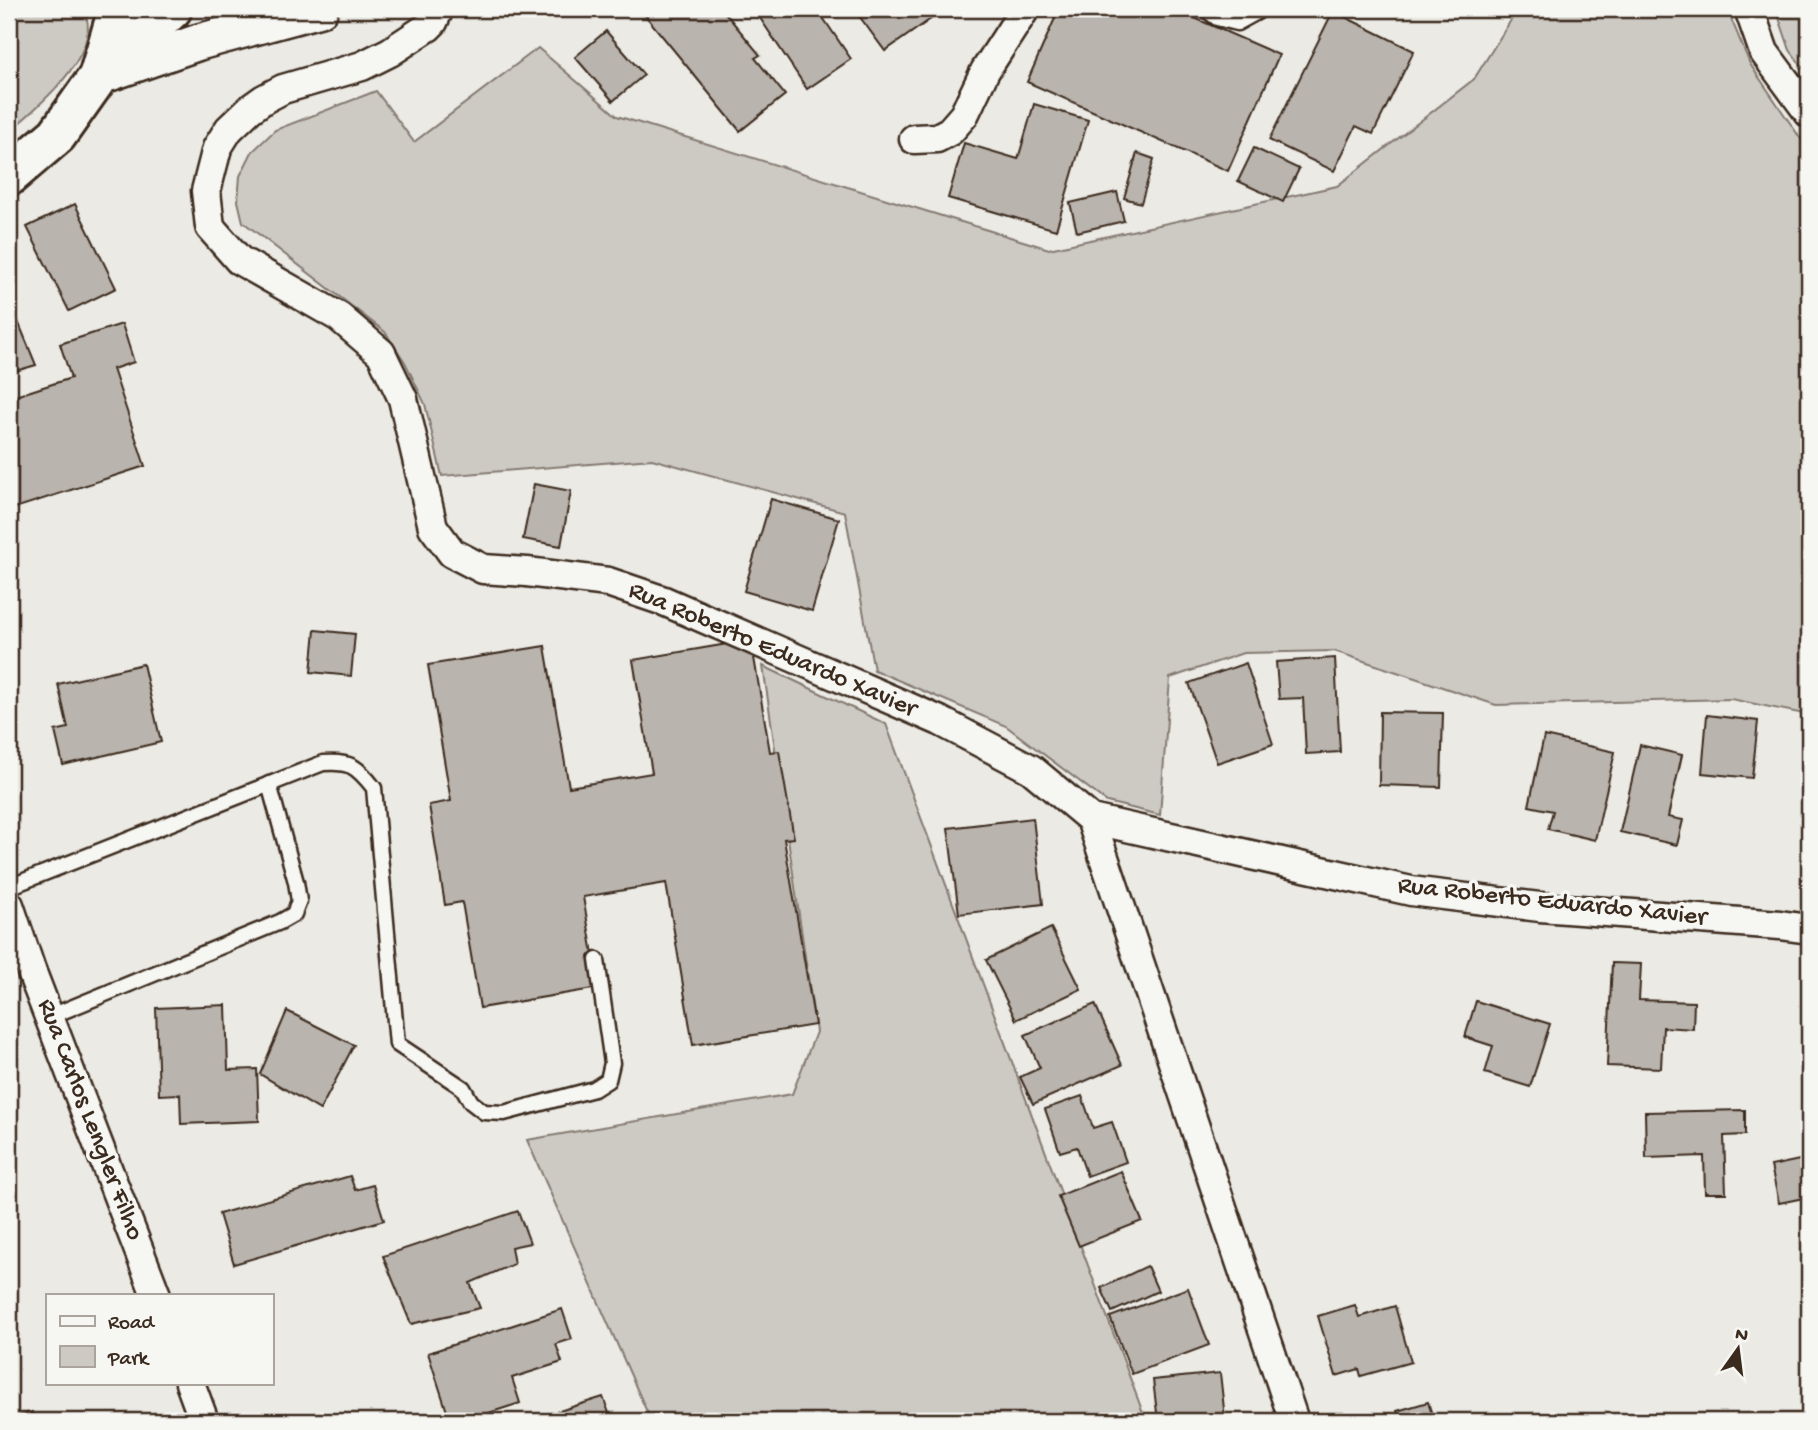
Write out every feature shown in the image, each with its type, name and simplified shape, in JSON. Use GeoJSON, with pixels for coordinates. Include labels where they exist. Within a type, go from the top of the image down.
{"type":"FeatureCollection","features":[{"type":"Feature","properties":{"kind":"main road"},"geometry":{"type":"LineString","coordinates":[[98,77],[104,32],[102,9]]}},
{"type":"Feature","properties":{"kind":"main road"},"geometry":{"type":"LineString","coordinates":[[98,77],[118,9]]}},
{"type":"Feature","properties":{"kind":"main road"},"geometry":{"type":"LineString","coordinates":[[9,176],[57,135],[98,77],[172,9]]}},
{"type":"Feature","properties":{"kind":"street"},"geometry":{"type":"LineString","coordinates":[[98,77],[199,42],[320,9]]}},
{"type":"Feature","properties":{"kind":"street","name":"Rua Roberto Eduardo Xavier"},"geometry":{"type":"LineString","coordinates":[[439,9],[428,27],[390,52],[362,66],[283,89],[250,109],[229,129],[218,148],[206,191],[210,228],[239,260],[339,317],[381,353],[403,399],[433,527],[452,553],[483,569],[608,582],[664,601],[940,721],[1031,769],[1091,819],[1411,891],[1541,907],[1809,929]]}},
{"type":"Feature","properties":{"kind":"street"},"geometry":{"type":"LineString","coordinates":[[914,139],[937,138],[950,131],[964,115],[985,71],[1025,9]]}},
{"type":"Feature","properties":{"kind":"street"},"geometry":{"type":"LineString","coordinates":[[1749,9],[1764,52],[1809,113]]}},
{"type":"Feature","properties":{"kind":"street"},"geometry":{"type":"LineString","coordinates":[[1091,819],[1294,1421]]}},
{"type":"Feature","properties":{"kind":"street","name":"Rua Carlos Lengler Filho"},"geometry":{"type":"LineString","coordinates":[[9,905],[20,975],[49,1017],[156,1294]]}},
{"type":"Feature","properties":{"kind":"street"},"geometry":{"type":"LineString","coordinates":[[190,1384],[204,1421]]}},
{"type":"Feature","properties":{"kind":"lane"},"geometry":{"type":"LineString","coordinates":[[1205,9],[1217,18],[1237,23],[1257,12],[1257,9]]}},
{"type":"Feature","properties":{"kind":"lane"},"geometry":{"type":"LineString","coordinates":[[9,887],[323,763],[340,762],[360,770],[374,788],[397,1044],[463,1088],[471,1102],[484,1112],[504,1113],[594,1089],[608,1080],[612,1063],[597,960]]}},
{"type":"Feature","properties":{"kind":"lane"},"geometry":{"type":"LineString","coordinates":[[49,1017],[294,914],[299,901],[296,882],[269,784]]}},
{"type":"Feature","properties":{"kind":"green space"},"geometry":{"type":"Polygon","coordinates":[[[9,9],[83,9],[88,25],[86,42],[66,77],[9,132],[9,9]]]}},
{"type":"Feature","properties":{"kind":"green space"},"geometry":{"type":"Polygon","coordinates":[[[1518,9],[1727,9],[1750,64],[1809,151],[1809,715],[1731,699],[1496,705],[1334,651],[1243,653],[1170,678],[1160,815],[1107,802],[1006,726],[874,670],[845,512],[652,459],[442,476],[425,404],[405,362],[385,332],[243,222],[238,201],[240,176],[252,152],[275,130],[376,91],[414,142],[538,48],[617,116],[1049,249],[1337,186],[1474,79],[1518,9]]]}},
{"type":"Feature","properties":{"kind":"green space"},"geometry":{"type":"Polygon","coordinates":[[[1776,9],[1809,9],[1809,76],[1790,50],[1776,9]]]}},
{"type":"Feature","properties":{"kind":"green space"},"geometry":{"type":"Polygon","coordinates":[[[763,666],[886,724],[1146,1421],[651,1421],[527,1140],[792,1094],[816,1032],[763,666]]]}},
{"type":"Feature","properties":{"kind":"building"},"geometry":{"type":"Polygon","coordinates":[[[640,9],[722,9],[760,55],[755,58],[785,95],[740,131],[640,9]]]}},
{"type":"Feature","properties":{"kind":"building"},"geometry":{"type":"Polygon","coordinates":[[[754,9],[817,9],[851,59],[807,89],[754,9]]]}},
{"type":"Feature","properties":{"kind":"building"},"geometry":{"type":"Polygon","coordinates":[[[854,9],[945,9],[885,51],[854,9]]]}},
{"type":"Feature","properties":{"kind":"building"},"geometry":{"type":"Polygon","coordinates":[[[1059,9],[1174,9],[1279,55],[1228,171],[1027,82],[1059,9]]]}},
{"type":"Feature","properties":{"kind":"building"},"geometry":{"type":"Polygon","coordinates":[[[1333,11],[1414,51],[1373,134],[1356,126],[1334,171],[1269,140],[1333,11]]]}},
{"type":"Feature","properties":{"kind":"building"},"geometry":{"type":"Polygon","coordinates":[[[606,31],[644,75],[613,101],[575,57],[606,31]]]}},
{"type":"Feature","properties":{"kind":"building"},"geometry":{"type":"Polygon","coordinates":[[[1034,104],[1088,120],[1056,230],[948,198],[964,143],[1018,159],[1034,104]]]}},
{"type":"Feature","properties":{"kind":"building"},"geometry":{"type":"Polygon","coordinates":[[[1254,148],[1299,169],[1283,202],[1238,181],[1254,148]]]}},
{"type":"Feature","properties":{"kind":"building"},"geometry":{"type":"Polygon","coordinates":[[[1137,153],[1154,159],[1141,203],[1124,198],[1137,153]]]}},
{"type":"Feature","properties":{"kind":"building"},"geometry":{"type":"Polygon","coordinates":[[[1117,192],[1124,221],[1077,232],[1070,203],[1117,192]]]}},
{"type":"Feature","properties":{"kind":"building"},"geometry":{"type":"Polygon","coordinates":[[[75,204],[116,288],[69,311],[27,227],[75,204]]]}},
{"type":"Feature","properties":{"kind":"building"},"geometry":{"type":"Polygon","coordinates":[[[15,314],[36,365],[9,373],[9,317],[15,314]]]}},
{"type":"Feature","properties":{"kind":"building"},"geometry":{"type":"Polygon","coordinates":[[[122,324],[134,362],[113,369],[145,466],[9,510],[9,398],[71,378],[60,344],[122,324]]]}},
{"type":"Feature","properties":{"kind":"building"},"geometry":{"type":"Polygon","coordinates":[[[534,484],[571,491],[561,546],[523,539],[534,484]]]}},
{"type":"Feature","properties":{"kind":"building"},"geometry":{"type":"Polygon","coordinates":[[[771,499],[839,519],[812,611],[744,591],[771,499]]]}},
{"type":"Feature","properties":{"kind":"building"},"geometry":{"type":"Polygon","coordinates":[[[315,630],[355,634],[351,676],[311,672],[315,630]]]}},
{"type":"Feature","properties":{"kind":"building"},"geometry":{"type":"Polygon","coordinates":[[[751,640],[770,752],[779,751],[794,838],[784,839],[815,1025],[693,1045],[666,883],[583,897],[599,988],[480,1008],[462,902],[445,905],[429,805],[451,801],[428,665],[545,646],[569,787],[652,773],[633,660],[751,640]]]}},
{"type":"Feature","properties":{"kind":"building"},"geometry":{"type":"Polygon","coordinates":[[[1335,658],[1340,752],[1306,754],[1303,698],[1279,699],[1276,662],[1335,658]]]}},
{"type":"Feature","properties":{"kind":"building"},"geometry":{"type":"Polygon","coordinates":[[[1246,663],[1273,744],[1217,763],[1189,683],[1246,663]]]}},
{"type":"Feature","properties":{"kind":"building"},"geometry":{"type":"Polygon","coordinates":[[[143,664],[161,742],[63,765],[55,731],[68,728],[58,684],[143,664]]]}},
{"type":"Feature","properties":{"kind":"building"},"geometry":{"type":"Polygon","coordinates":[[[1380,712],[1443,713],[1441,787],[1379,785],[1380,712]]]}},
{"type":"Feature","properties":{"kind":"building"},"geometry":{"type":"Polygon","coordinates":[[[1707,715],[1758,721],[1752,778],[1702,773],[1707,715]]]}},
{"type":"Feature","properties":{"kind":"building"},"geometry":{"type":"Polygon","coordinates":[[[1544,736],[1615,752],[1595,840],[1548,829],[1553,811],[1529,806],[1544,736]]]}},
{"type":"Feature","properties":{"kind":"building"},"geometry":{"type":"Polygon","coordinates":[[[1640,745],[1682,755],[1668,817],[1683,820],[1677,845],[1620,832],[1640,745]]]}},
{"type":"Feature","properties":{"kind":"building"},"geometry":{"type":"Polygon","coordinates":[[[1033,818],[1043,904],[959,914],[948,828],[1033,818]]]}},
{"type":"Feature","properties":{"kind":"building"},"geometry":{"type":"Polygon","coordinates":[[[1051,928],[1081,989],[1016,1020],[986,960],[1051,928]]]}},
{"type":"Feature","properties":{"kind":"building"},"geometry":{"type":"Polygon","coordinates":[[[1612,963],[1641,964],[1639,1000],[1694,1002],[1693,1029],[1663,1027],[1661,1068],[1607,1066],[1612,963]]]}},
{"type":"Feature","properties":{"kind":"building"},"geometry":{"type":"Polygon","coordinates":[[[1476,1001],[1550,1024],[1530,1087],[1485,1073],[1493,1046],[1465,1037],[1476,1001]]]}},
{"type":"Feature","properties":{"kind":"building"},"geometry":{"type":"Polygon","coordinates":[[[1095,1004],[1122,1065],[1033,1104],[1020,1077],[1040,1068],[1025,1035],[1095,1004]]]}},
{"type":"Feature","properties":{"kind":"building"},"geometry":{"type":"Polygon","coordinates":[[[226,1005],[228,1070],[257,1069],[259,1121],[181,1124],[180,1094],[159,1095],[156,1008],[226,1005]]]}},
{"type":"Feature","properties":{"kind":"building"},"geometry":{"type":"Polygon","coordinates":[[[287,1011],[354,1045],[320,1110],[260,1074],[287,1011]]]}},
{"type":"Feature","properties":{"kind":"building"},"geometry":{"type":"Polygon","coordinates":[[[1802,1029],[1809,1029],[1809,1076],[1805,1076],[1802,1029]]]}},
{"type":"Feature","properties":{"kind":"building"},"geometry":{"type":"Polygon","coordinates":[[[1082,1096],[1093,1128],[1112,1122],[1126,1162],[1087,1176],[1077,1147],[1060,1152],[1045,1109],[1082,1096]]]}},
{"type":"Feature","properties":{"kind":"building"},"geometry":{"type":"Polygon","coordinates":[[[1745,1110],[1745,1135],[1724,1136],[1726,1193],[1705,1193],[1704,1156],[1646,1158],[1645,1112],[1745,1110]]]}},
{"type":"Feature","properties":{"kind":"building"},"geometry":{"type":"Polygon","coordinates":[[[1809,1158],[1809,1197],[1779,1203],[1771,1166],[1809,1158]]]}},
{"type":"Feature","properties":{"kind":"building"},"geometry":{"type":"Polygon","coordinates":[[[1121,1171],[1142,1221],[1079,1246],[1058,1196],[1121,1171]]]}},
{"type":"Feature","properties":{"kind":"building"},"geometry":{"type":"Polygon","coordinates":[[[350,1176],[355,1190],[373,1185],[384,1220],[234,1264],[219,1214],[350,1176]]]}},
{"type":"Feature","properties":{"kind":"building"},"geometry":{"type":"Polygon","coordinates":[[[518,1211],[530,1243],[511,1247],[514,1264],[470,1283],[480,1308],[411,1324],[383,1256],[518,1211]]]}},
{"type":"Feature","properties":{"kind":"building"},"geometry":{"type":"Polygon","coordinates":[[[1147,1266],[1158,1291],[1112,1312],[1101,1288],[1147,1266]]]}},
{"type":"Feature","properties":{"kind":"building"},"geometry":{"type":"Polygon","coordinates":[[[1188,1288],[1209,1345],[1132,1374],[1110,1317],[1188,1288]]]}},
{"type":"Feature","properties":{"kind":"building"},"geometry":{"type":"Polygon","coordinates":[[[1355,1305],[1359,1317],[1395,1306],[1411,1362],[1361,1376],[1359,1369],[1336,1376],[1318,1316],[1355,1305]]]}},
{"type":"Feature","properties":{"kind":"building"},"geometry":{"type":"Polygon","coordinates":[[[562,1309],[572,1339],[556,1344],[562,1362],[512,1378],[520,1403],[464,1421],[450,1421],[428,1353],[562,1309]]]}},
{"type":"Feature","properties":{"kind":"building"},"geometry":{"type":"Polygon","coordinates":[[[1220,1373],[1225,1418],[1158,1421],[1153,1380],[1220,1373]]]}},
{"type":"Feature","properties":{"kind":"building"},"geometry":{"type":"Polygon","coordinates":[[[603,1397],[612,1421],[528,1421],[603,1397]]]}},
{"type":"Feature","properties":{"kind":"building"},"geometry":{"type":"Polygon","coordinates":[[[1428,1402],[1434,1421],[1400,1421],[1397,1411],[1428,1402]]]}},
{"type":"Feature","properties":{"kind":"building"},"geometry":{"type":"Polygon","coordinates":[[[32,1412],[35,1421],[9,1421],[9,1419],[32,1412]]]}}]}
